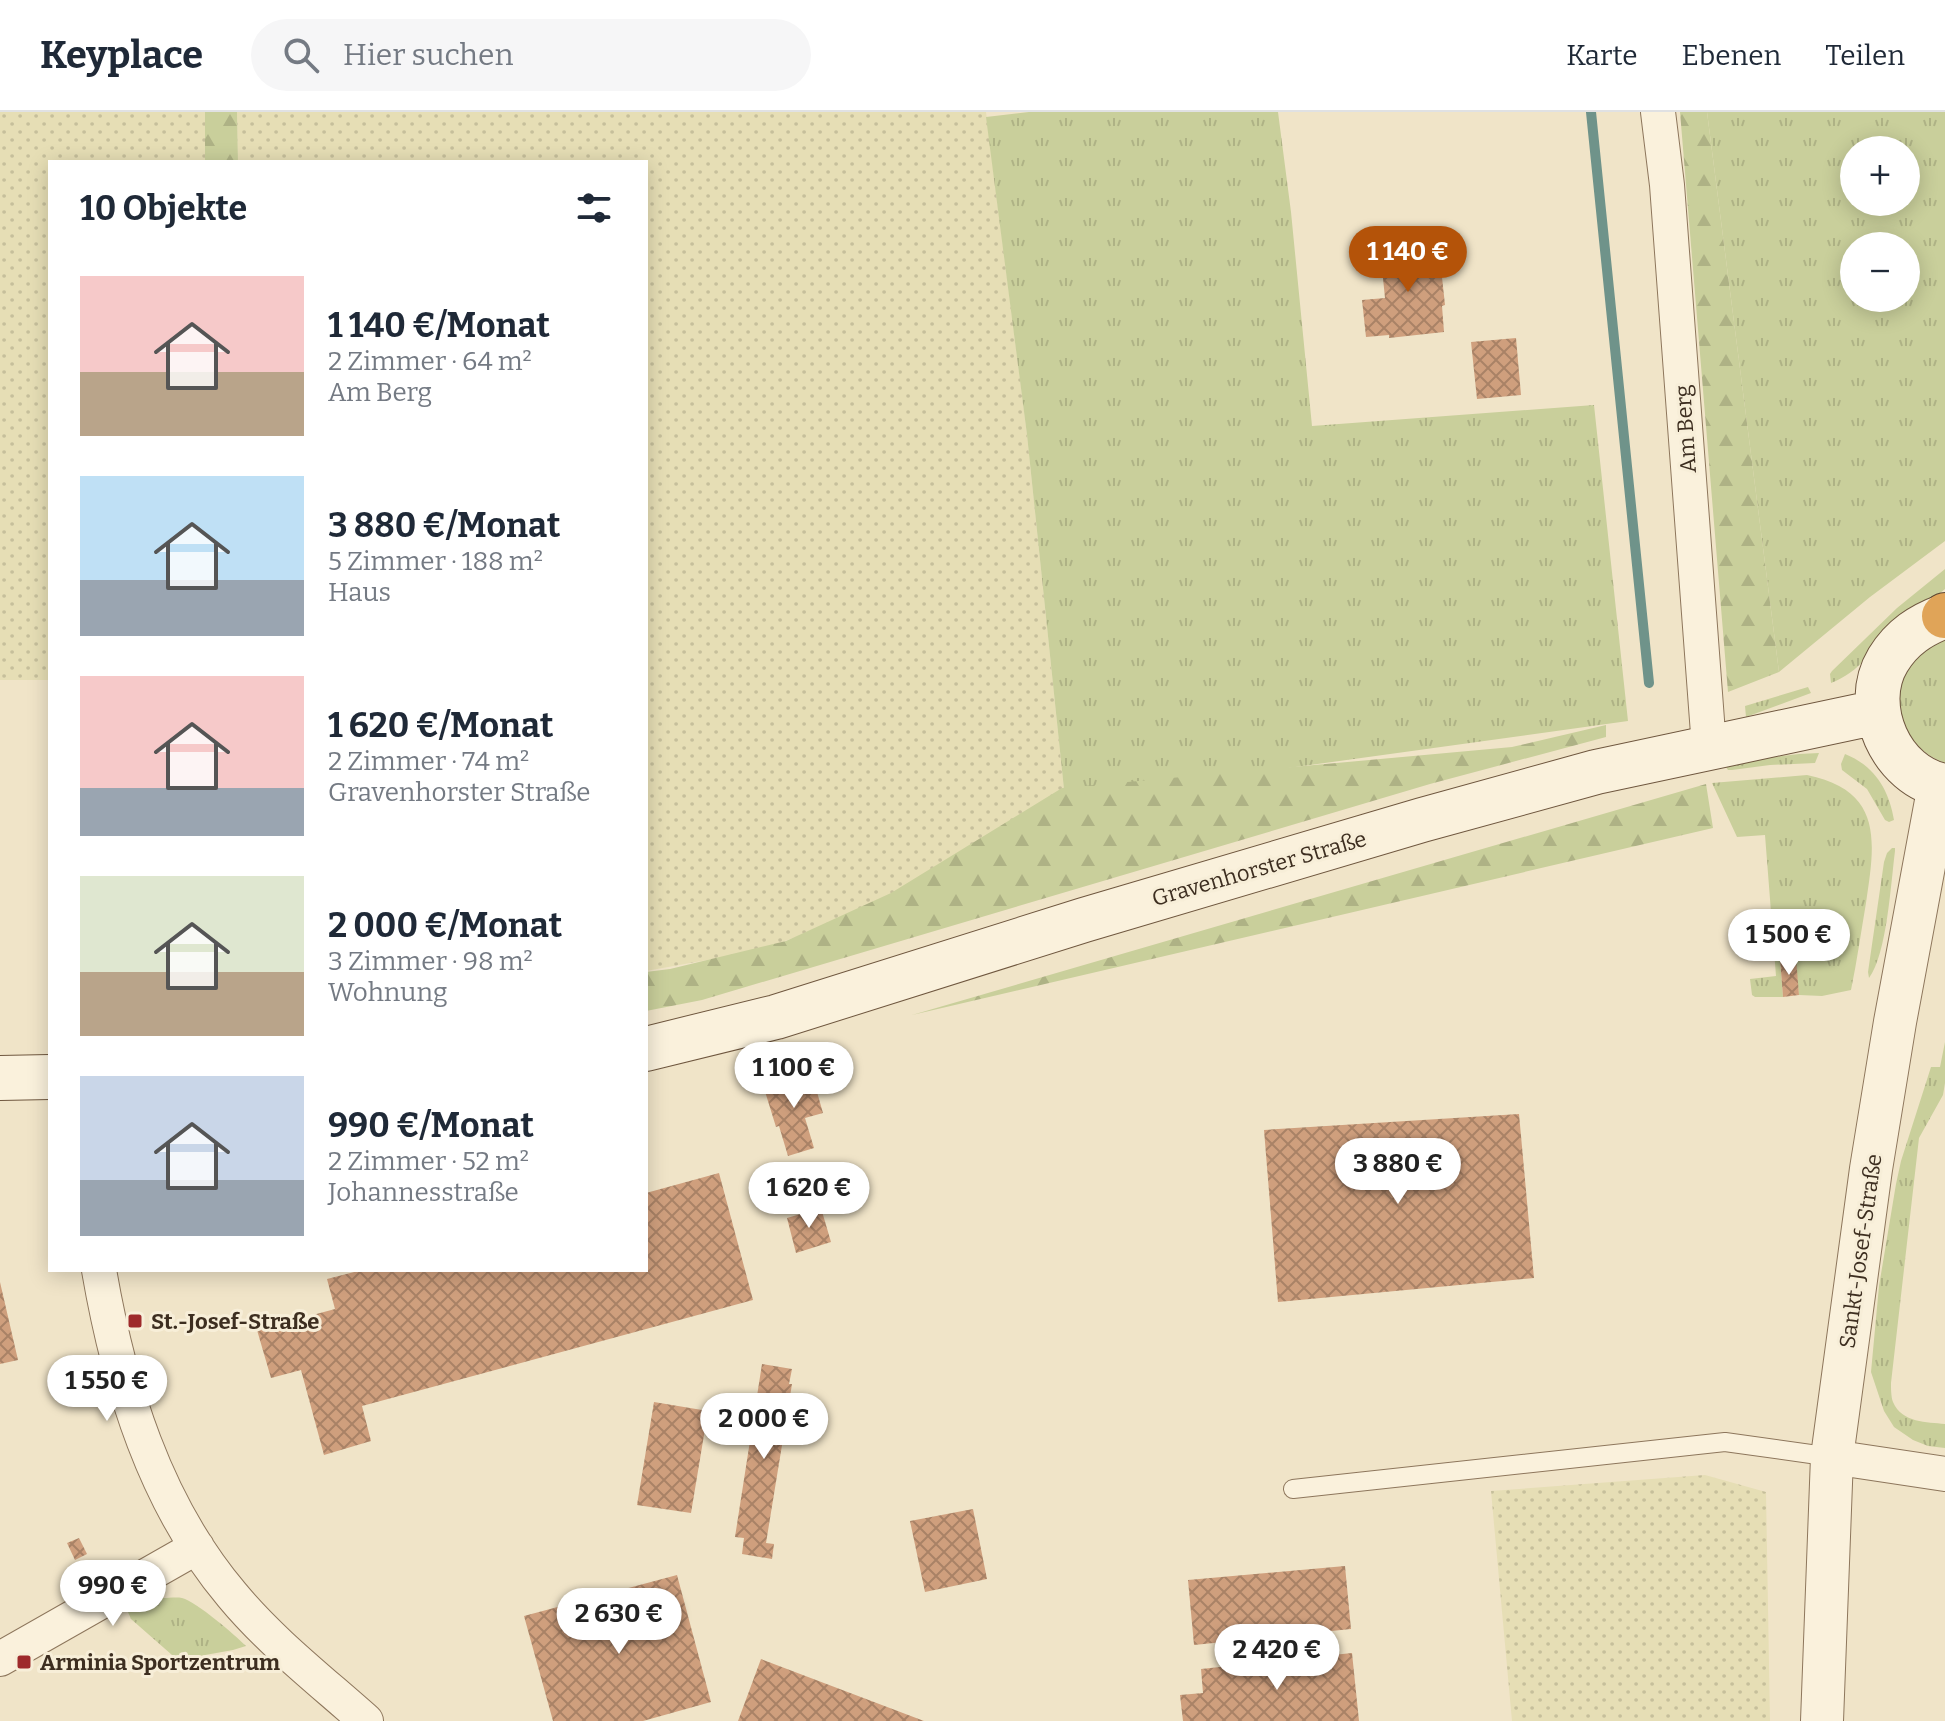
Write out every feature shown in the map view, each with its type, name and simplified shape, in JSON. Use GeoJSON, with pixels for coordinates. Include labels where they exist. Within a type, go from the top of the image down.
{"type":"FeatureCollection","features":[{"type":"Feature","properties":{"kind":"main road"},"geometry":{"type":"LineString","coordinates":[[1942,786],[1917,775],[1898,757],[1885,736],[1878,712],[1878,686],[1886,662],[1901,642],[1920,626],[1945,615]]}},
{"type":"Feature","properties":{"kind":"main road","name":"Gravenhorster Straße"},"geometry":{"type":"LineString","coordinates":[[648,1049],[776,1017],[1084,920],[1596,772],[1878,712]]}},
{"type":"Feature","properties":{"kind":"main road"},"geometry":{"type":"LineString","coordinates":[[0,1078],[48,1077]]}},
{"type":"Feature","properties":{"kind":"street","name":"Am Berg"},"geometry":{"type":"LineString","coordinates":[[1658,112],[1667,185],[1709,747]]}},
{"type":"Feature","properties":{"kind":"street","name":"Sankt-Josef-Straße"},"geometry":{"type":"LineString","coordinates":[[1822,1721],[1832,1457],[1871,1169],[1895,1022],[1942,786]]}},
{"type":"Feature","properties":{"kind":"street"},"geometry":{"type":"LineString","coordinates":[[99,1272],[109,1329],[128,1397],[174,1509],[231,1594],[264,1631],[366,1721]]}},
{"type":"Feature","properties":{"kind":"street"},"geometry":{"type":"LineString","coordinates":[[1832,1457],[1945,1474]]}},
{"type":"Feature","properties":{"kind":"street"},"geometry":{"type":"LineString","coordinates":[[0,1659],[197,1547]]}},
{"type":"Feature","properties":{"kind":"lane"},"geometry":{"type":"LineString","coordinates":[[1293,1489],[1725,1442],[1832,1457]]}},
{"type":"Feature","properties":{"kind":"shaded area"},"geometry":{"type":"Polygon","coordinates":[[[0,112],[205,112],[205,160],[48,160],[48,680],[0,680],[0,112]]]}},
{"type":"Feature","properties":{"kind":"shaded area"},"geometry":{"type":"Polygon","coordinates":[[[237,112],[986,112],[1027,435],[1065,799],[884,905],[757,951],[648,971],[648,160],[238,160],[237,112]]]}},
{"type":"Feature","properties":{"kind":"shaded area"},"geometry":{"type":"Polygon","coordinates":[[[1705,1475],[1766,1492],[1770,1721],[1512,1721],[1491,1491],[1705,1475]]]}},
{"type":"Feature","properties":{"kind":"green space"},"geometry":{"type":"Polygon","coordinates":[[[205,112],[237,112],[238,160],[205,160],[205,112]]]}},
{"type":"Feature","properties":{"kind":"green space"},"geometry":{"type":"Polygon","coordinates":[[[1029,112],[1278,112],[1312,426],[1594,405],[1628,721],[1065,799],[1027,435],[986,117],[1029,112]]]}},
{"type":"Feature","properties":{"kind":"green space"},"geometry":{"type":"Polygon","coordinates":[[[1680,112],[1707,112],[1779,672],[1728,692],[1680,112]]]}},
{"type":"Feature","properties":{"kind":"green space"},"geometry":{"type":"Polygon","coordinates":[[[1707,112],[1945,112],[1945,541],[1870,597],[1779,672],[1707,112]]]}},
{"type":"Feature","properties":{"kind":"green space"},"geometry":{"type":"Polygon","coordinates":[[[1945,569],[1945,589],[1889,624],[1862,662],[1831,683],[1832,671],[1897,608],[1945,569]]]}},
{"type":"Feature","properties":{"kind":"green space"},"geometry":{"type":"Polygon","coordinates":[[[1945,638],[1945,763],[1914,742],[1905,727],[1899,692],[1903,675],[1912,659],[1927,646],[1945,638]]]}},
{"type":"Feature","properties":{"kind":"green space"},"geometry":{"type":"Polygon","coordinates":[[[1808,687],[1811,693],[1746,717],[1745,706],[1808,687]]]}},
{"type":"Feature","properties":{"kind":"green space"},"geometry":{"type":"Polygon","coordinates":[[[1606,725],[1606,737],[1430,784],[702,1000],[648,1011],[648,972],[786,941],[891,893],[1062,788],[1512,747],[1606,725]]]}},
{"type":"Feature","properties":{"kind":"green space"},"geometry":{"type":"Polygon","coordinates":[[[1819,753],[1815,763],[1728,770],[1723,763],[1799,754],[1819,753]]]}},
{"type":"Feature","properties":{"kind":"green space"},"geometry":{"type":"Polygon","coordinates":[[[1845,754],[1865,765],[1879,780],[1894,820],[1885,820],[1867,789],[1842,770],[1845,754]]]}},
{"type":"Feature","properties":{"kind":"green space"},"geometry":{"type":"Polygon","coordinates":[[[1807,775],[1850,793],[1862,806],[1869,822],[1872,840],[1869,881],[1851,990],[1822,996],[1799,995],[1795,958],[1780,960],[1783,997],[1755,997],[1750,979],[1776,976],[1765,835],[1737,837],[1712,783],[1807,775]]]}},
{"type":"Feature","properties":{"kind":"green space"},"geometry":{"type":"Polygon","coordinates":[[[1706,784],[1713,828],[912,1015],[1706,784]]]}},
{"type":"Feature","properties":{"kind":"green space"},"geometry":{"type":"Polygon","coordinates":[[[1892,848],[1895,851],[1884,935],[1869,978],[1884,862],[1892,848]]]}},
{"type":"Feature","properties":{"kind":"green space"},"geometry":{"type":"Polygon","coordinates":[[[1945,1042],[1943,1095],[1919,1138],[1891,1395],[1897,1409],[1909,1418],[1945,1424],[1945,1448],[1913,1440],[1894,1427],[1884,1411],[1871,1372],[1879,1286],[1901,1161],[1931,1067],[1940,1067],[1945,1042]]]}},
{"type":"Feature","properties":{"kind":"green space"},"geometry":{"type":"Polygon","coordinates":[[[162,1598],[189,1601],[216,1619],[246,1646],[183,1659],[172,1655],[131,1619],[128,1612],[162,1598]]]}},
{"type":"Feature","properties":{"kind":"building"},"geometry":{"type":"Polygon","coordinates":[[[1435,242],[1445,305],[1442,306],[1444,332],[1389,338],[1389,335],[1366,337],[1362,300],[1385,298],[1380,248],[1435,242]]]}},
{"type":"Feature","properties":{"kind":"building"},"geometry":{"type":"Polygon","coordinates":[[[1516,338],[1521,395],[1477,399],[1471,342],[1516,338]]]}},
{"type":"Feature","properties":{"kind":"building"},"geometry":{"type":"Polygon","coordinates":[[[1796,958],[1799,995],[1783,997],[1780,959],[1796,958]]]}},
{"type":"Feature","properties":{"kind":"building"},"geometry":{"type":"Polygon","coordinates":[[[811,1071],[823,1113],[805,1118],[814,1148],[788,1156],[763,1085],[811,1071]]]}},
{"type":"Feature","properties":{"kind":"building"},"geometry":{"type":"Polygon","coordinates":[[[1519,1114],[1534,1278],[1278,1302],[1264,1130],[1519,1114]]]}},
{"type":"Feature","properties":{"kind":"building"},"geometry":{"type":"Polygon","coordinates":[[[719,1173],[753,1300],[362,1406],[371,1441],[324,1455],[301,1370],[271,1378],[257,1330],[335,1309],[327,1279],[354,1272],[648,1272],[648,1192],[719,1173]]]}},
{"type":"Feature","properties":{"kind":"building"},"geometry":{"type":"Polygon","coordinates":[[[821,1208],[831,1242],[796,1253],[787,1218],[821,1208]]]}},
{"type":"Feature","properties":{"kind":"building"},"geometry":{"type":"Polygon","coordinates":[[[0,1282],[18,1360],[0,1364],[0,1282]]]}},
{"type":"Feature","properties":{"kind":"building"},"geometry":{"type":"Polygon","coordinates":[[[762,1364],[792,1369],[766,1543],[774,1544],[772,1559],[742,1554],[744,1538],[735,1537],[762,1364]]]}},
{"type":"Feature","properties":{"kind":"building"},"geometry":{"type":"Polygon","coordinates":[[[654,1402],[708,1411],[691,1513],[637,1505],[654,1402]]]}},
{"type":"Feature","properties":{"kind":"building"},"geometry":{"type":"Polygon","coordinates":[[[973,1509],[987,1579],[925,1592],[910,1521],[973,1509]]]}},
{"type":"Feature","properties":{"kind":"building"},"geometry":{"type":"Polygon","coordinates":[[[79,1538],[87,1554],[75,1560],[67,1543],[79,1538]]]}},
{"type":"Feature","properties":{"kind":"building"},"geometry":{"type":"Polygon","coordinates":[[[1345,1566],[1351,1629],[1194,1645],[1188,1580],[1345,1566]]]}},
{"type":"Feature","properties":{"kind":"building"},"geometry":{"type":"Polygon","coordinates":[[[677,1575],[711,1702],[643,1721],[553,1721],[524,1616],[677,1575]]]}},
{"type":"Feature","properties":{"kind":"building"},"geometry":{"type":"Polygon","coordinates":[[[1352,1653],[1359,1721],[1183,1721],[1180,1695],[1203,1693],[1201,1669],[1352,1653]]]}},
{"type":"Feature","properties":{"kind":"building"},"geometry":{"type":"Polygon","coordinates":[[[761,1659],[924,1721],[738,1721],[761,1659]]]}},
{"type":"Feature","properties":{"kind":"waterway"},"geometry":{"type":"LineString","coordinates":[[1591,112],[1649,683]]}},
{"type":"Feature","properties":{"kind":"place","name":"St.-Josef-Straße"},"geometry":{"type":"Point","coordinates":[135,1321]}},
{"type":"Feature","properties":{"kind":"place","name":"Arminia Sportzentrum"},"geometry":{"type":"Point","coordinates":[24,1662]}}]}
